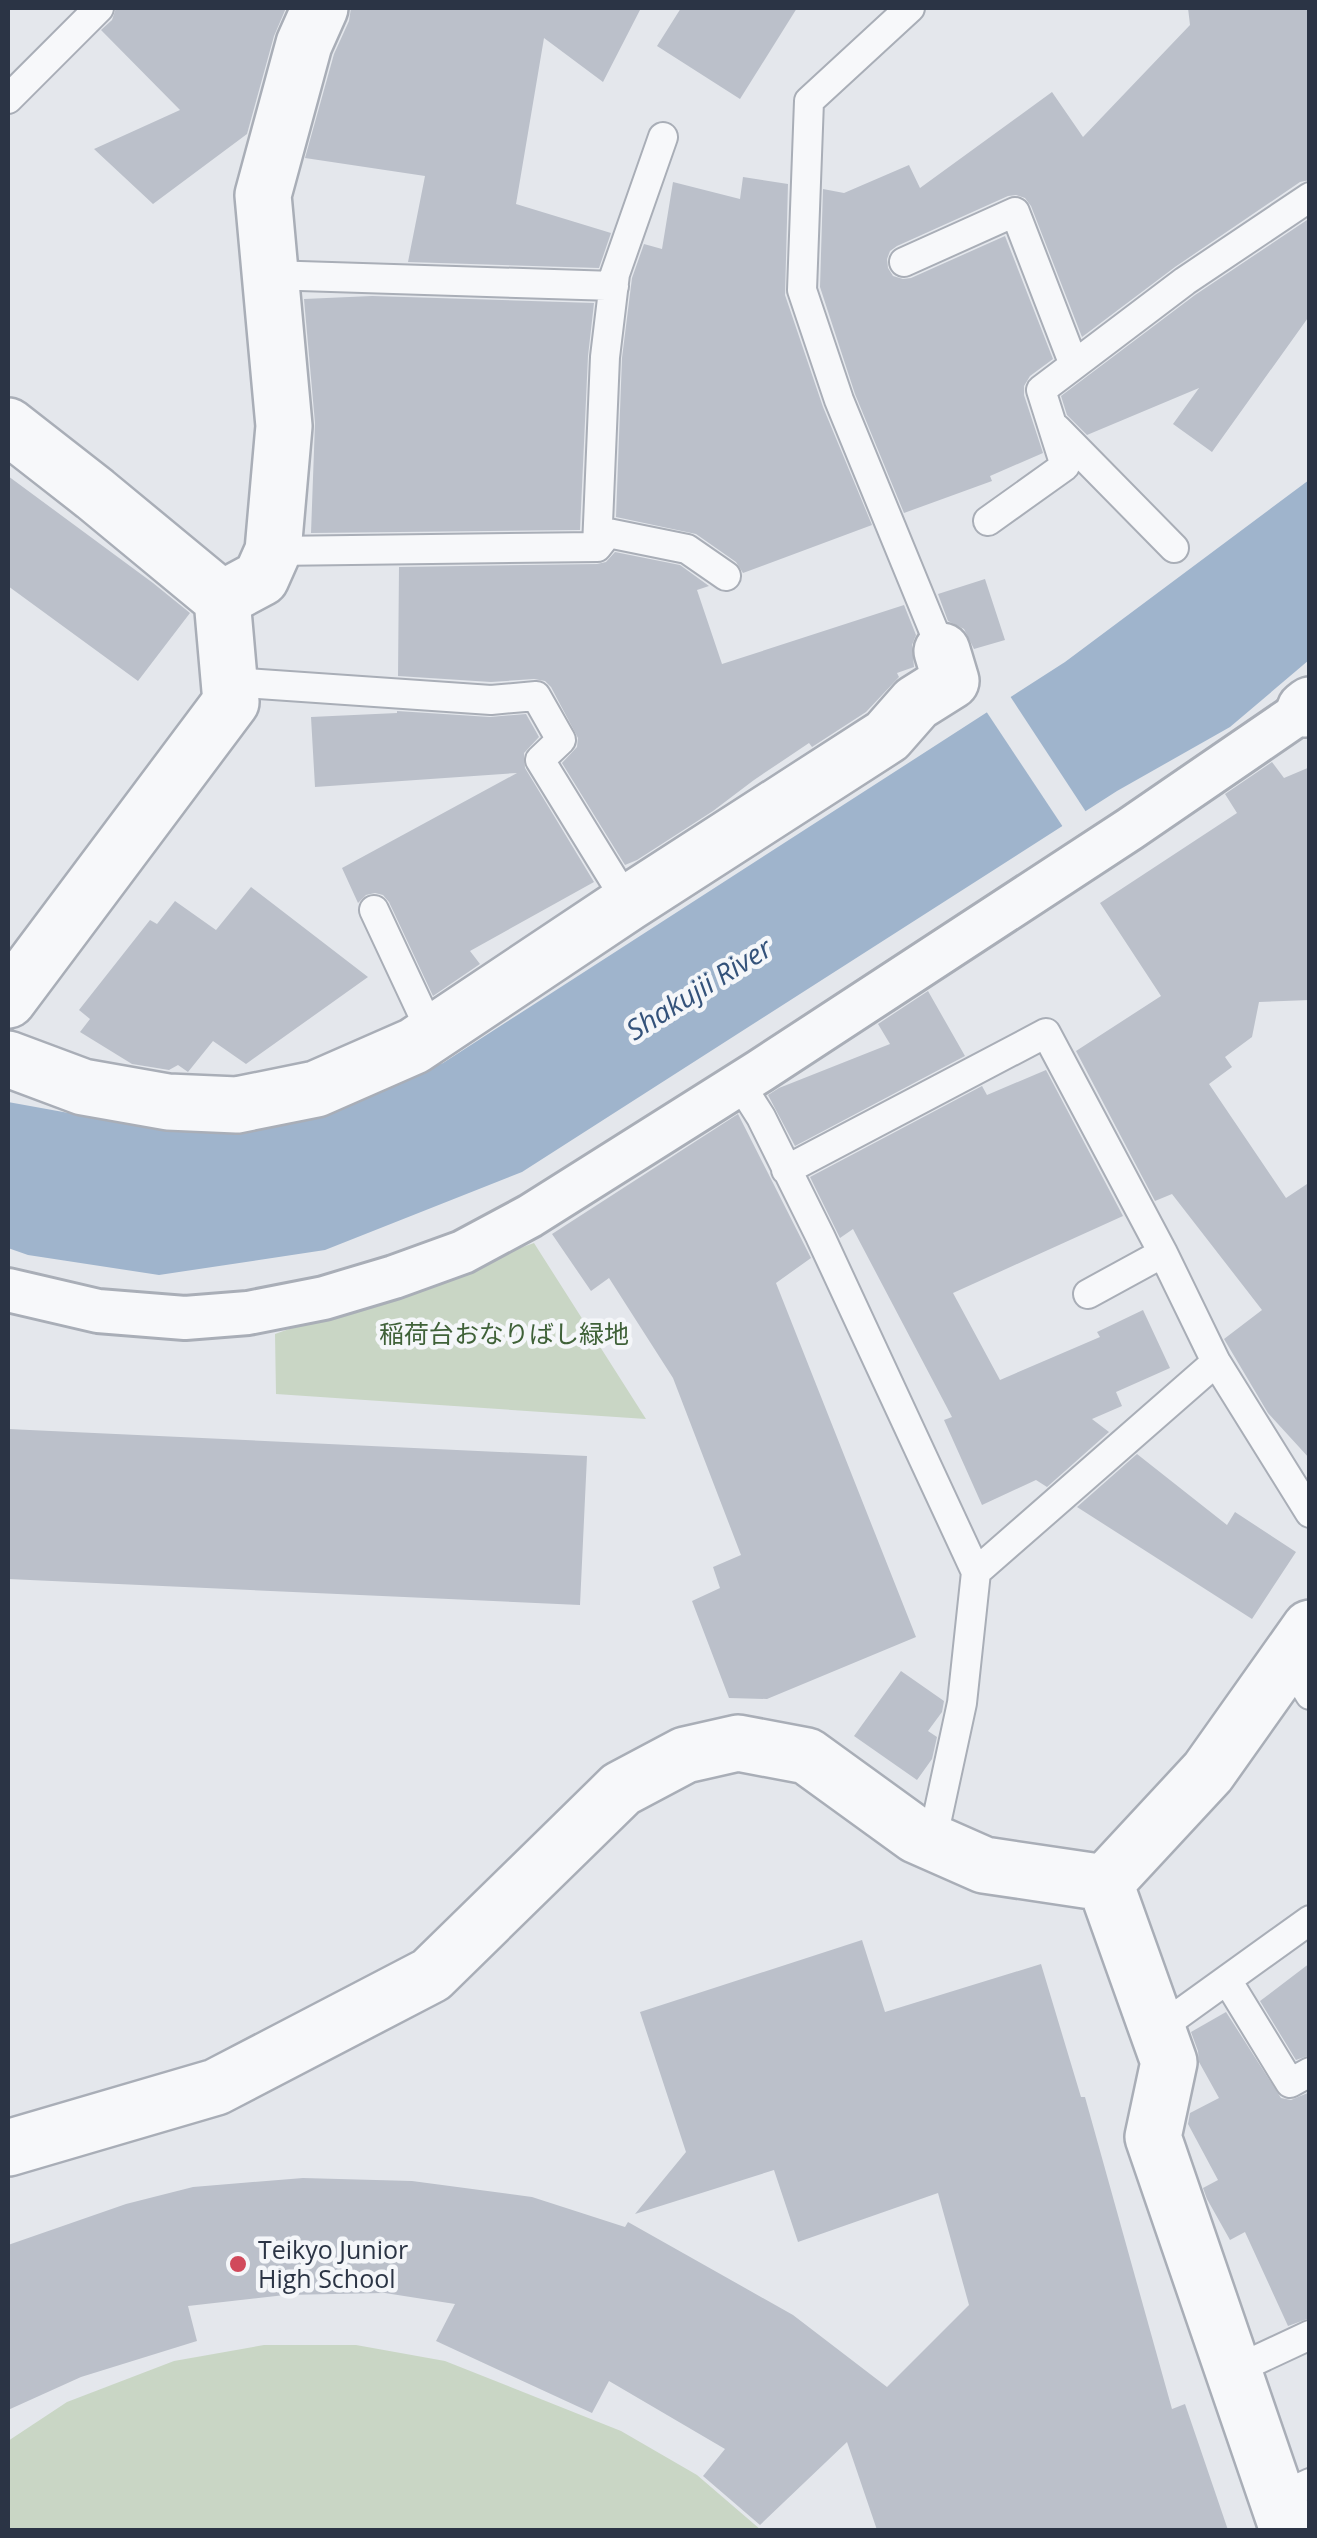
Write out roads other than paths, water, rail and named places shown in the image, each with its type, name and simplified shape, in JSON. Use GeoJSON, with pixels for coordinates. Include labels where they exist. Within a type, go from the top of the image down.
{"type":"FeatureCollection","features":[{"type":"Feature","properties":{"kind":"street"},"geometry":{"type":"LineString","coordinates":[[222,599],[261,578],[273,551],[284,426],[263,195],[304,44],[320,8]]}},
{"type":"Feature","properties":{"kind":"street"},"geometry":{"type":"LineString","coordinates":[[8,426],[222,599],[231,702],[8,1000]]}},
{"type":"Feature","properties":{"kind":"street"},"geometry":{"type":"LineString","coordinates":[[8,1059],[83,1088],[168,1102],[237,1104],[316,1089],[414,1046],[888,736],[916,703],[951,681],[942,652]]}},
{"type":"Feature","properties":{"kind":"street"},"geometry":{"type":"LineString","coordinates":[[8,1290],[98,1311],[185,1318],[248,1313],[324,1298],[463,1252],[530,1216],[740,1084],[1117,838],[1307,707]]}},
{"type":"Feature","properties":{"kind":"street"},"geometry":{"type":"LineString","coordinates":[[1105,1884],[1208,1772],[1302,1661]]}},
{"type":"Feature","properties":{"kind":"street"},"geometry":{"type":"LineString","coordinates":[[8,2148],[216,2087],[431,1976],[621,1790],[685,1755],[738,1743],[807,1756],[916,1834],[984,1865],[1105,1884]]}},
{"type":"Feature","properties":{"kind":"street"},"geometry":{"type":"LineString","coordinates":[[1105,1884],[1168,2062],[1152,2137],[1234,2371],[1291,2504]]}},
{"type":"Feature","properties":{"kind":"lane"},"geometry":{"type":"LineString","coordinates":[[8,99],[99,8]]}},
{"type":"Feature","properties":{"kind":"lane"},"geometry":{"type":"LineString","coordinates":[[910,8],[808,100],[802,290],[838,400],[942,652]]}},
{"type":"Feature","properties":{"kind":"lane"},"geometry":{"type":"LineString","coordinates":[[597,546],[605,357],[615,274],[663,137]]}},
{"type":"Feature","properties":{"kind":"lane"},"geometry":{"type":"LineString","coordinates":[[988,521],[1065,466],[1041,390],[1185,281],[1310,196]]}},
{"type":"Feature","properties":{"kind":"lane"},"geometry":{"type":"LineString","coordinates":[[904,262],[1015,212],[1074,366]]}},
{"type":"Feature","properties":{"kind":"lane"},"geometry":{"type":"LineString","coordinates":[[268,275],[614,286]]}},
{"type":"Feature","properties":{"kind":"lane"},"geometry":{"type":"LineString","coordinates":[[1052,425],[1174,548]]}},
{"type":"Feature","properties":{"kind":"lane"},"geometry":{"type":"LineString","coordinates":[[273,551],[597,546],[608,533],[686,549],[726,576]]}},
{"type":"Feature","properties":{"kind":"lane"},"geometry":{"type":"LineString","coordinates":[[230,682],[491,700],[536,696],[561,740],[540,760],[628,903]]}},
{"type":"Feature","properties":{"kind":"lane"},"geometry":{"type":"LineString","coordinates":[[374,910],[432,1034]]}},
{"type":"Feature","properties":{"kind":"lane"},"geometry":{"type":"LineString","coordinates":[[786,1170],[1046,1033],[1216,1362],[1310,1513]]}},
{"type":"Feature","properties":{"kind":"lane"},"geometry":{"type":"LineString","coordinates":[[740,1084],[820,1236],[976,1572],[962,1703],[932,1842]]}},
{"type":"Feature","properties":{"kind":"lane"},"geometry":{"type":"LineString","coordinates":[[1088,1294],[1163,1253]]}},
{"type":"Feature","properties":{"kind":"lane"},"geometry":{"type":"LineString","coordinates":[[976,1572],[1216,1362]]}},
{"type":"Feature","properties":{"kind":"lane"},"geometry":{"type":"LineString","coordinates":[[1157,2030],[1310,1920]]}},
{"type":"Feature","properties":{"kind":"lane"},"geometry":{"type":"LineString","coordinates":[[1227,1980],[1290,2083],[1310,2072]]}},
{"type":"Feature","properties":{"kind":"lane"},"geometry":{"type":"LineString","coordinates":[[1234,2371],[1310,2335]]}},
{"type":"Feature","properties":{"kind":"water","name":"Shakujii River"},"geometry":{"type":"Polygon","coordinates":[[[1309,480],[1309,660],[1230,727],[1117,791],[522,1172],[325,1250],[159,1275],[28,1255],[8,1248],[8,1102],[146,1127],[305,1119],[443,1063],[1065,662],[1309,480]]]}},
{"type":"Feature","properties":{"kind":"place","name":"Teikyo Junior High School"},"geometry":{"type":"Point","coordinates":[238,2264]}},
{"type":"Feature","properties":{"kind":"park label","name":"稲荷台おなりばし緑地"},"geometry":{"type":"Point","coordinates":[504,1334]}}]}
